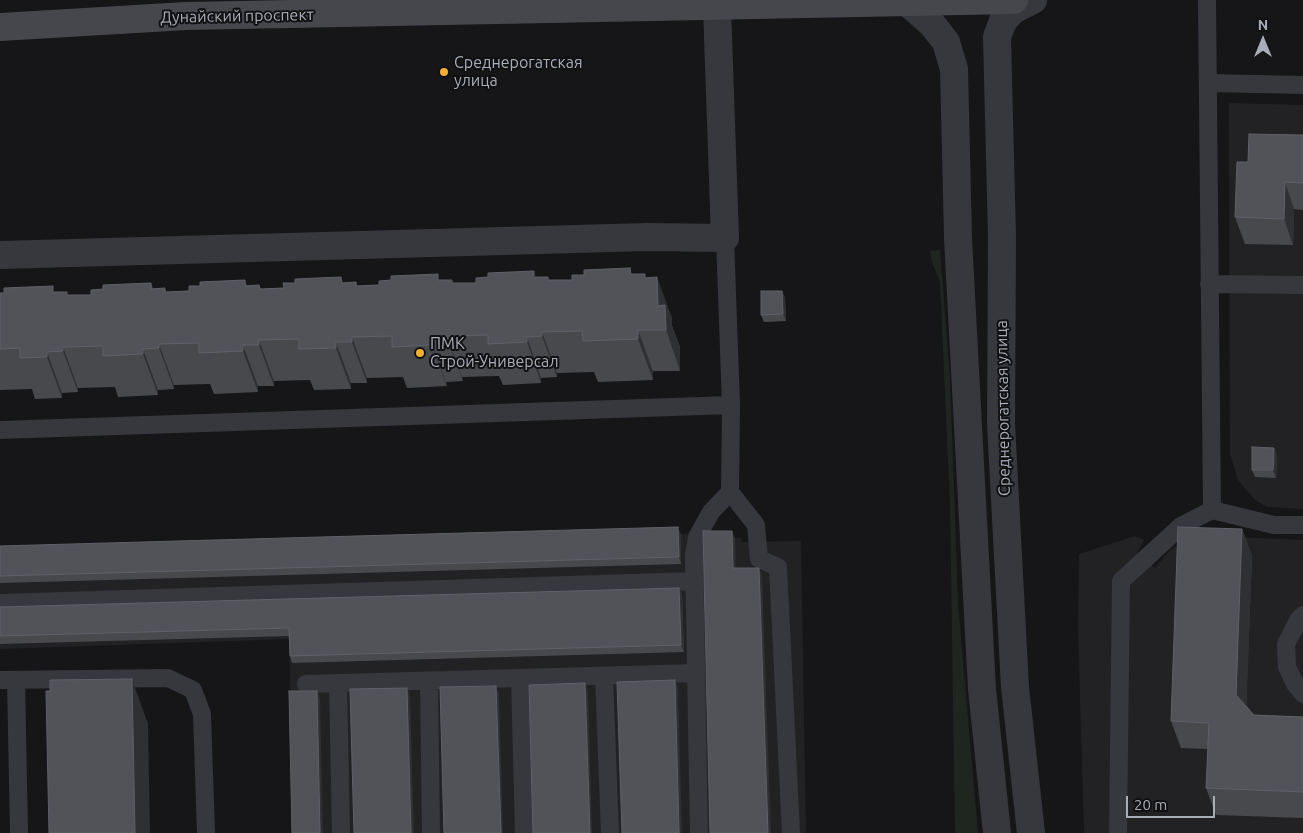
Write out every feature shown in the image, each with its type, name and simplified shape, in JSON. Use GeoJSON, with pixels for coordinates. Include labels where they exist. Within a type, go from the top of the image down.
{"type":"FeatureCollection","features":[{"type":"Feature","properties":{"kind":"main road","name":"Дунайский проспект"},"geometry":{"type":"LineString","coordinates":[[0,27],[186,16],[1014,0]]}},
{"type":"Feature","properties":{"kind":"street","name":"Среднерогатская улица"},"geometry":{"type":"LineString","coordinates":[[1031,833],[1015,687],[1001,424],[1002,237],[996,37],[1003,21],[1013,10],[1033,0]]}},
{"type":"Feature","properties":{"kind":"street","name":"Среднерогатская улица"},"geometry":{"type":"LineString","coordinates":[[908,3],[932,24],[946,42],[954,69],[958,238],[982,689],[997,833]]}},
{"type":"Feature","properties":{"kind":"street"},"geometry":{"type":"LineString","coordinates":[[0,255],[647,237],[725,238],[718,7]]}},
{"type":"Feature","properties":{"kind":"lane"},"geometry":{"type":"LineString","coordinates":[[1207,0],[1212,510]]}},
{"type":"Feature","properties":{"kind":"lane"},"geometry":{"type":"LineString","coordinates":[[1209,83],[1303,85]]}},
{"type":"Feature","properties":{"kind":"lane"},"geometry":{"type":"LineString","coordinates":[[725,238],[731,405],[730,492],[756,524],[759,559],[778,567],[791,833]]}},
{"type":"Feature","properties":{"kind":"lane"},"geometry":{"type":"LineString","coordinates":[[1209,284],[1303,285]]}},
{"type":"Feature","properties":{"kind":"lane"},"geometry":{"type":"LineString","coordinates":[[0,430],[731,405]]}},
{"type":"Feature","properties":{"kind":"lane"},"geometry":{"type":"LineString","coordinates":[[699,833],[694,581],[697,537],[711,512],[730,492]]}},
{"type":"Feature","properties":{"kind":"lane"},"geometry":{"type":"LineString","coordinates":[[1118,833],[1121,581],[1182,526],[1212,510],[1274,525],[1303,526]]}},
{"type":"Feature","properties":{"kind":"lane"},"geometry":{"type":"LineString","coordinates":[[0,603],[694,581]]}},
{"type":"Feature","properties":{"kind":"lane"},"geometry":{"type":"LineString","coordinates":[[1303,615],[1286,644],[1287,667],[1295,684],[1303,694]]}},
{"type":"Feature","properties":{"kind":"lane"},"geometry":{"type":"LineString","coordinates":[[306,684],[696,673]]}},
{"type":"Feature","properties":{"kind":"lane"},"geometry":{"type":"LineString","coordinates":[[604,676],[610,833]]}},
{"type":"Feature","properties":{"kind":"lane"},"geometry":{"type":"LineString","coordinates":[[19,833],[8,680],[168,678],[194,690],[202,714],[206,833]]}},
{"type":"Feature","properties":{"kind":"lane"},"geometry":{"type":"LineString","coordinates":[[520,678],[524,833]]}},
{"type":"Feature","properties":{"kind":"lane"},"geometry":{"type":"LineString","coordinates":[[429,681],[431,833]]}},
{"type":"Feature","properties":{"kind":"lane"},"geometry":{"type":"LineString","coordinates":[[338,684],[341,833]]}},
{"type":"Feature","properties":{"kind":"shaded area"},"geometry":{"type":"Polygon","coordinates":[[[1229,103],[1303,105],[1303,509],[1267,507],[1255,500],[1238,480],[1230,454],[1229,103]]]}},
{"type":"Feature","properties":{"kind":"shaded area"},"geometry":{"type":"Polygon","coordinates":[[[940,250],[950,376],[958,604],[978,833],[955,833],[950,504],[940,282],[930,251],[940,250]]]}},
{"type":"Feature","properties":{"kind":"shaded area"},"geometry":{"type":"Polygon","coordinates":[[[682,534],[741,538],[742,542],[801,541],[806,833],[294,833],[289,639],[0,649],[0,553],[682,534]]]}},
{"type":"Feature","properties":{"kind":"shaded area"},"geometry":{"type":"Polygon","coordinates":[[[1135,536],[1144,540],[1137,553],[1155,568],[1169,551],[1179,544],[1210,536],[1303,540],[1303,833],[1084,833],[1078,630],[1079,554],[1135,536]]]}},
{"type":"Feature","properties":{"kind":"building"},"geometry":{"type":"Polygon","coordinates":[[[1249,134],[1303,135],[1303,183],[1285,182],[1284,219],[1235,217],[1237,162],[1248,162],[1249,134]]]}},
{"type":"Feature","properties":{"kind":"building"},"geometry":{"type":"Polygon","coordinates":[[[630,268],[631,274],[645,274],[645,278],[657,277],[658,306],[665,305],[666,330],[638,330],[638,339],[583,341],[582,331],[542,332],[542,336],[527,337],[527,342],[488,344],[488,335],[447,336],[448,340],[431,341],[432,345],[392,347],[392,336],[352,337],[352,342],[336,342],[336,348],[299,349],[299,339],[259,340],[259,345],[243,345],[243,351],[199,353],[199,343],[159,344],[159,348],[143,349],[143,354],[103,356],[103,346],[63,347],[63,351],[47,352],[47,357],[20,358],[20,348],[0,349],[0,293],[4,293],[4,288],[53,286],[53,292],[67,292],[67,295],[91,295],[91,290],[103,289],[103,285],[151,283],[151,289],[165,288],[165,292],[189,291],[189,286],[200,286],[200,282],[245,280],[245,286],[259,285],[260,289],[284,288],[283,283],[295,283],[295,279],[341,277],[342,283],[356,282],[356,286],[379,285],[379,281],[391,280],[391,276],[438,274],[438,280],[452,280],[452,283],[476,283],[476,278],[488,277],[488,273],[534,271],[534,277],[548,277],[548,280],[572,280],[572,275],[584,275],[584,270],[630,268]]]}},
{"type":"Feature","properties":{"kind":"building"},"geometry":{"type":"Polygon","coordinates":[[[761,291],[782,291],[783,314],[761,315],[761,291]]]}},
{"type":"Feature","properties":{"kind":"building"},"geometry":{"type":"Polygon","coordinates":[[[1252,447],[1274,448],[1273,470],[1252,470],[1252,447]]]}},
{"type":"Feature","properties":{"kind":"building"},"geometry":{"type":"Polygon","coordinates":[[[678,527],[679,557],[0,576],[0,546],[678,527]]]}},
{"type":"Feature","properties":{"kind":"building"},"geometry":{"type":"Polygon","coordinates":[[[1178,527],[1242,529],[1236,695],[1254,715],[1303,717],[1303,792],[1206,788],[1209,723],[1171,721],[1178,527]]]}},
{"type":"Feature","properties":{"kind":"building"},"geometry":{"type":"Polygon","coordinates":[[[703,531],[732,531],[733,568],[759,568],[768,833],[710,833],[703,531]]]}},
{"type":"Feature","properties":{"kind":"building"},"geometry":{"type":"Polygon","coordinates":[[[679,588],[681,645],[290,656],[289,628],[0,636],[0,607],[679,588]]]}},
{"type":"Feature","properties":{"kind":"building"},"geometry":{"type":"Polygon","coordinates":[[[132,679],[135,833],[49,833],[46,691],[50,691],[50,680],[132,679]]]}},
{"type":"Feature","properties":{"kind":"building"},"geometry":{"type":"Polygon","coordinates":[[[675,680],[679,833],[622,833],[617,682],[675,680]]]}},
{"type":"Feature","properties":{"kind":"building"},"geometry":{"type":"Polygon","coordinates":[[[585,683],[590,833],[533,833],[529,685],[585,683]]]}},
{"type":"Feature","properties":{"kind":"building"},"geometry":{"type":"Polygon","coordinates":[[[496,686],[501,833],[444,833],[440,687],[496,686]]]}},
{"type":"Feature","properties":{"kind":"building"},"geometry":{"type":"Polygon","coordinates":[[[407,688],[411,833],[354,833],[350,689],[407,688]]]}},
{"type":"Feature","properties":{"kind":"building"},"geometry":{"type":"Polygon","coordinates":[[[289,691],[317,691],[320,833],[292,833],[289,691]]]}},
{"type":"Feature","properties":{"kind":"place","name":"Среднерогатская улица"},"geometry":{"type":"Point","coordinates":[444,72]}},
{"type":"Feature","properties":{"kind":"place","name":"ПМК Строй-Универсал"},"geometry":{"type":"Point","coordinates":[420,353]}}]}
